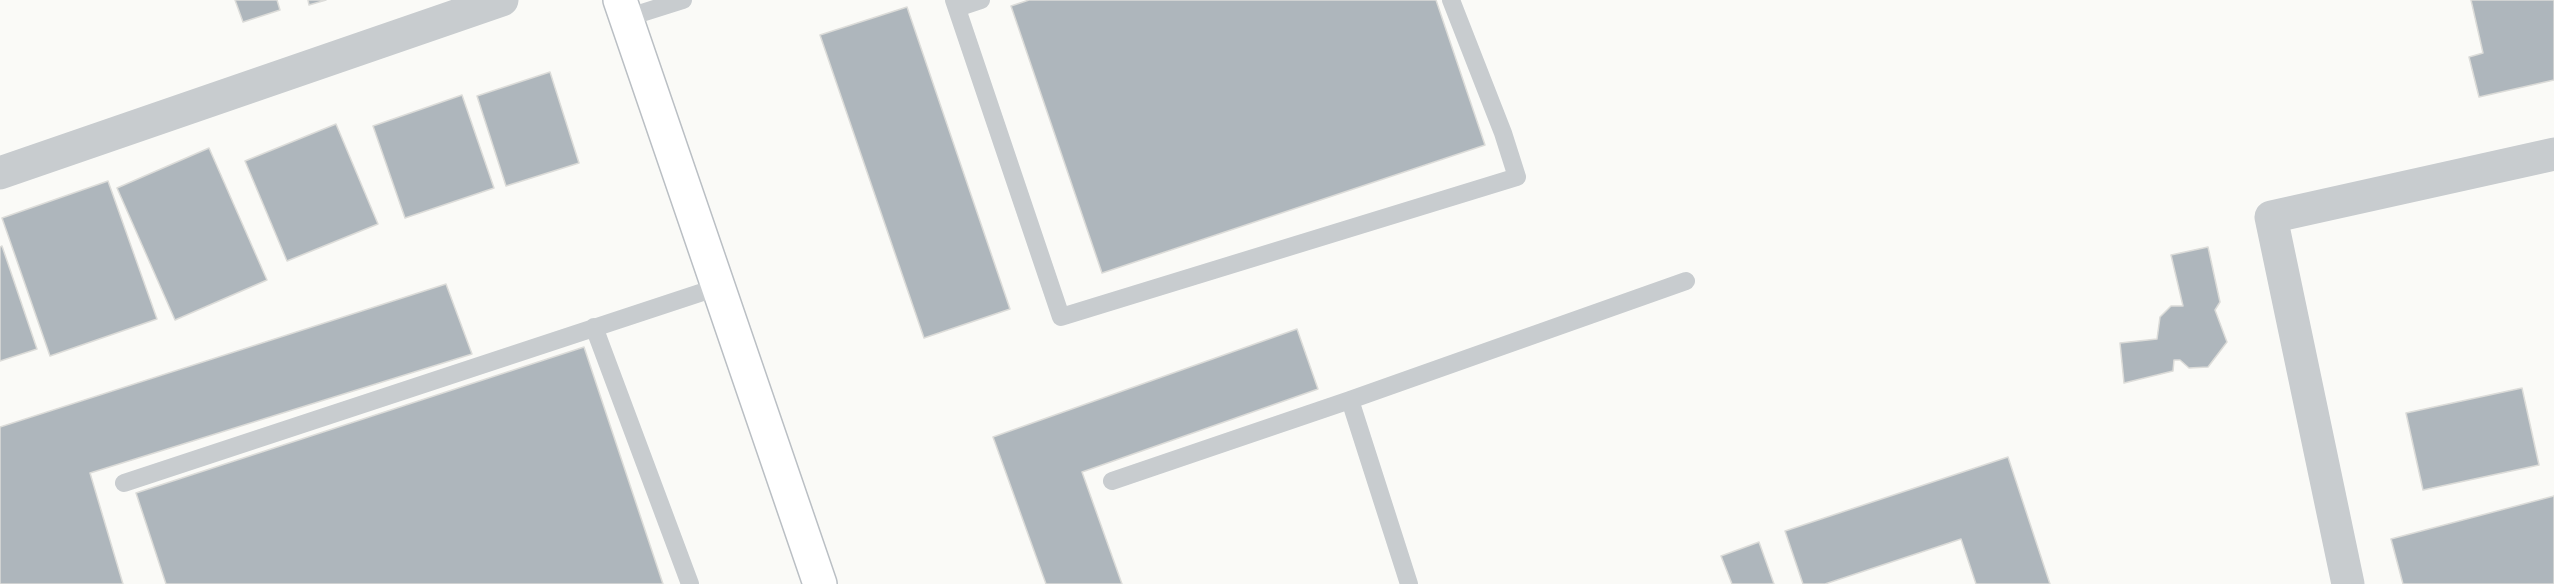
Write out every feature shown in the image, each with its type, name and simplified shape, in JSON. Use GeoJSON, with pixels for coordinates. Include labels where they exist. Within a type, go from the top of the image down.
{"type":"FeatureCollection","features":[{"type":"Feature","properties":{"kind":"street"},"geometry":{"type":"LineString","coordinates":[[0,173],[502,0]]}},
{"type":"Feature","properties":{"kind":"street"},"geometry":{"type":"LineString","coordinates":[[623,9],[820,584]]}},
{"type":"Feature","properties":{"kind":"street"},"geometry":{"type":"LineString","coordinates":[[2348,584],[2271,217],[2554,154]]}},
{"type":"Feature","properties":{"kind":"lane"},"geometry":{"type":"LineString","coordinates":[[623,9],[683,0]]}},
{"type":"Feature","properties":{"kind":"lane"},"geometry":{"type":"LineString","coordinates":[[981,0],[956,4],[1061,316],[1517,177],[1503,133],[1450,0]]}},
{"type":"Feature","properties":{"kind":"lane"},"geometry":{"type":"LineString","coordinates":[[1112,481],[1350,400],[1686,281]]}},
{"type":"Feature","properties":{"kind":"lane"},"geometry":{"type":"LineString","coordinates":[[124,483],[718,286]]}},
{"type":"Feature","properties":{"kind":"lane"},"geometry":{"type":"LineString","coordinates":[[594,327],[690,584]]}},
{"type":"Feature","properties":{"kind":"lane"},"geometry":{"type":"LineString","coordinates":[[1350,400],[1408,584]]}},
{"type":"Feature","properties":{"kind":"building"},"geometry":{"type":"Polygon","coordinates":[[[235,0],[277,0],[280,10],[243,22],[235,0]]]}},
{"type":"Feature","properties":{"kind":"building"},"geometry":{"type":"Polygon","coordinates":[[[308,0],[326,0],[309,5],[308,0]]]}},
{"type":"Feature","properties":{"kind":"building"},"geometry":{"type":"Polygon","coordinates":[[[1029,0],[1436,0],[1485,145],[1102,273],[1011,6],[1029,0]]]}},
{"type":"Feature","properties":{"kind":"building"},"geometry":{"type":"Polygon","coordinates":[[[2471,0],[2554,0],[2554,80],[2479,97],[2469,57],[2483,53],[2471,0]]]}},
{"type":"Feature","properties":{"kind":"building"},"geometry":{"type":"Polygon","coordinates":[[[907,7],[1010,309],[924,338],[820,35],[907,7]]]}},
{"type":"Feature","properties":{"kind":"building"},"geometry":{"type":"Polygon","coordinates":[[[550,72],[579,163],[506,186],[477,96],[550,72]]]}},
{"type":"Feature","properties":{"kind":"building"},"geometry":{"type":"Polygon","coordinates":[[[462,95],[494,188],[405,218],[373,126],[462,95]]]}},
{"type":"Feature","properties":{"kind":"building"},"geometry":{"type":"Polygon","coordinates":[[[336,124],[378,224],[287,261],[245,161],[336,124]]]}},
{"type":"Feature","properties":{"kind":"building"},"geometry":{"type":"Polygon","coordinates":[[[209,148],[267,280],[175,320],[117,188],[209,148]]]}},
{"type":"Feature","properties":{"kind":"building"},"geometry":{"type":"Polygon","coordinates":[[[108,181],[157,319],[50,356],[2,218],[108,181]]]}},
{"type":"Feature","properties":{"kind":"building"},"geometry":{"type":"Polygon","coordinates":[[[2,246],[37,349],[0,361],[0,247],[2,246]]]}},
{"type":"Feature","properties":{"kind":"building"},"geometry":{"type":"Polygon","coordinates":[[[2208,247],[2220,302],[2215,310],[2227,342],[2208,367],[2189,368],[2180,360],[2174,360],[2173,371],[2124,383],[2120,343],[2157,339],[2160,317],[2171,306],[2183,306],[2171,255],[2208,247]]]}},
{"type":"Feature","properties":{"kind":"building"},"geometry":{"type":"Polygon","coordinates":[[[446,284],[472,354],[90,473],[123,584],[0,584],[0,427],[446,284]]]}},
{"type":"Feature","properties":{"kind":"building"},"geometry":{"type":"Polygon","coordinates":[[[1297,329],[1318,389],[1082,472],[1122,584],[1046,584],[993,437],[1297,329]]]}},
{"type":"Feature","properties":{"kind":"building"},"geometry":{"type":"Polygon","coordinates":[[[584,347],[663,584],[166,584],[136,493],[584,347]]]}},
{"type":"Feature","properties":{"kind":"building"},"geometry":{"type":"Polygon","coordinates":[[[2522,388],[2539,465],[2423,490],[2406,413],[2522,388]]]}},
{"type":"Feature","properties":{"kind":"building"},"geometry":{"type":"Polygon","coordinates":[[[2008,457],[2050,584],[1976,584],[1961,539],[1825,584],[1803,584],[1785,531],[2008,457]]]}},
{"type":"Feature","properties":{"kind":"building"},"geometry":{"type":"Polygon","coordinates":[[[2554,496],[2554,584],[2403,584],[2391,539],[2554,496]]]}},
{"type":"Feature","properties":{"kind":"building"},"geometry":{"type":"Polygon","coordinates":[[[1759,542],[1774,584],[1732,584],[1721,556],[1759,542]]]}}]}
